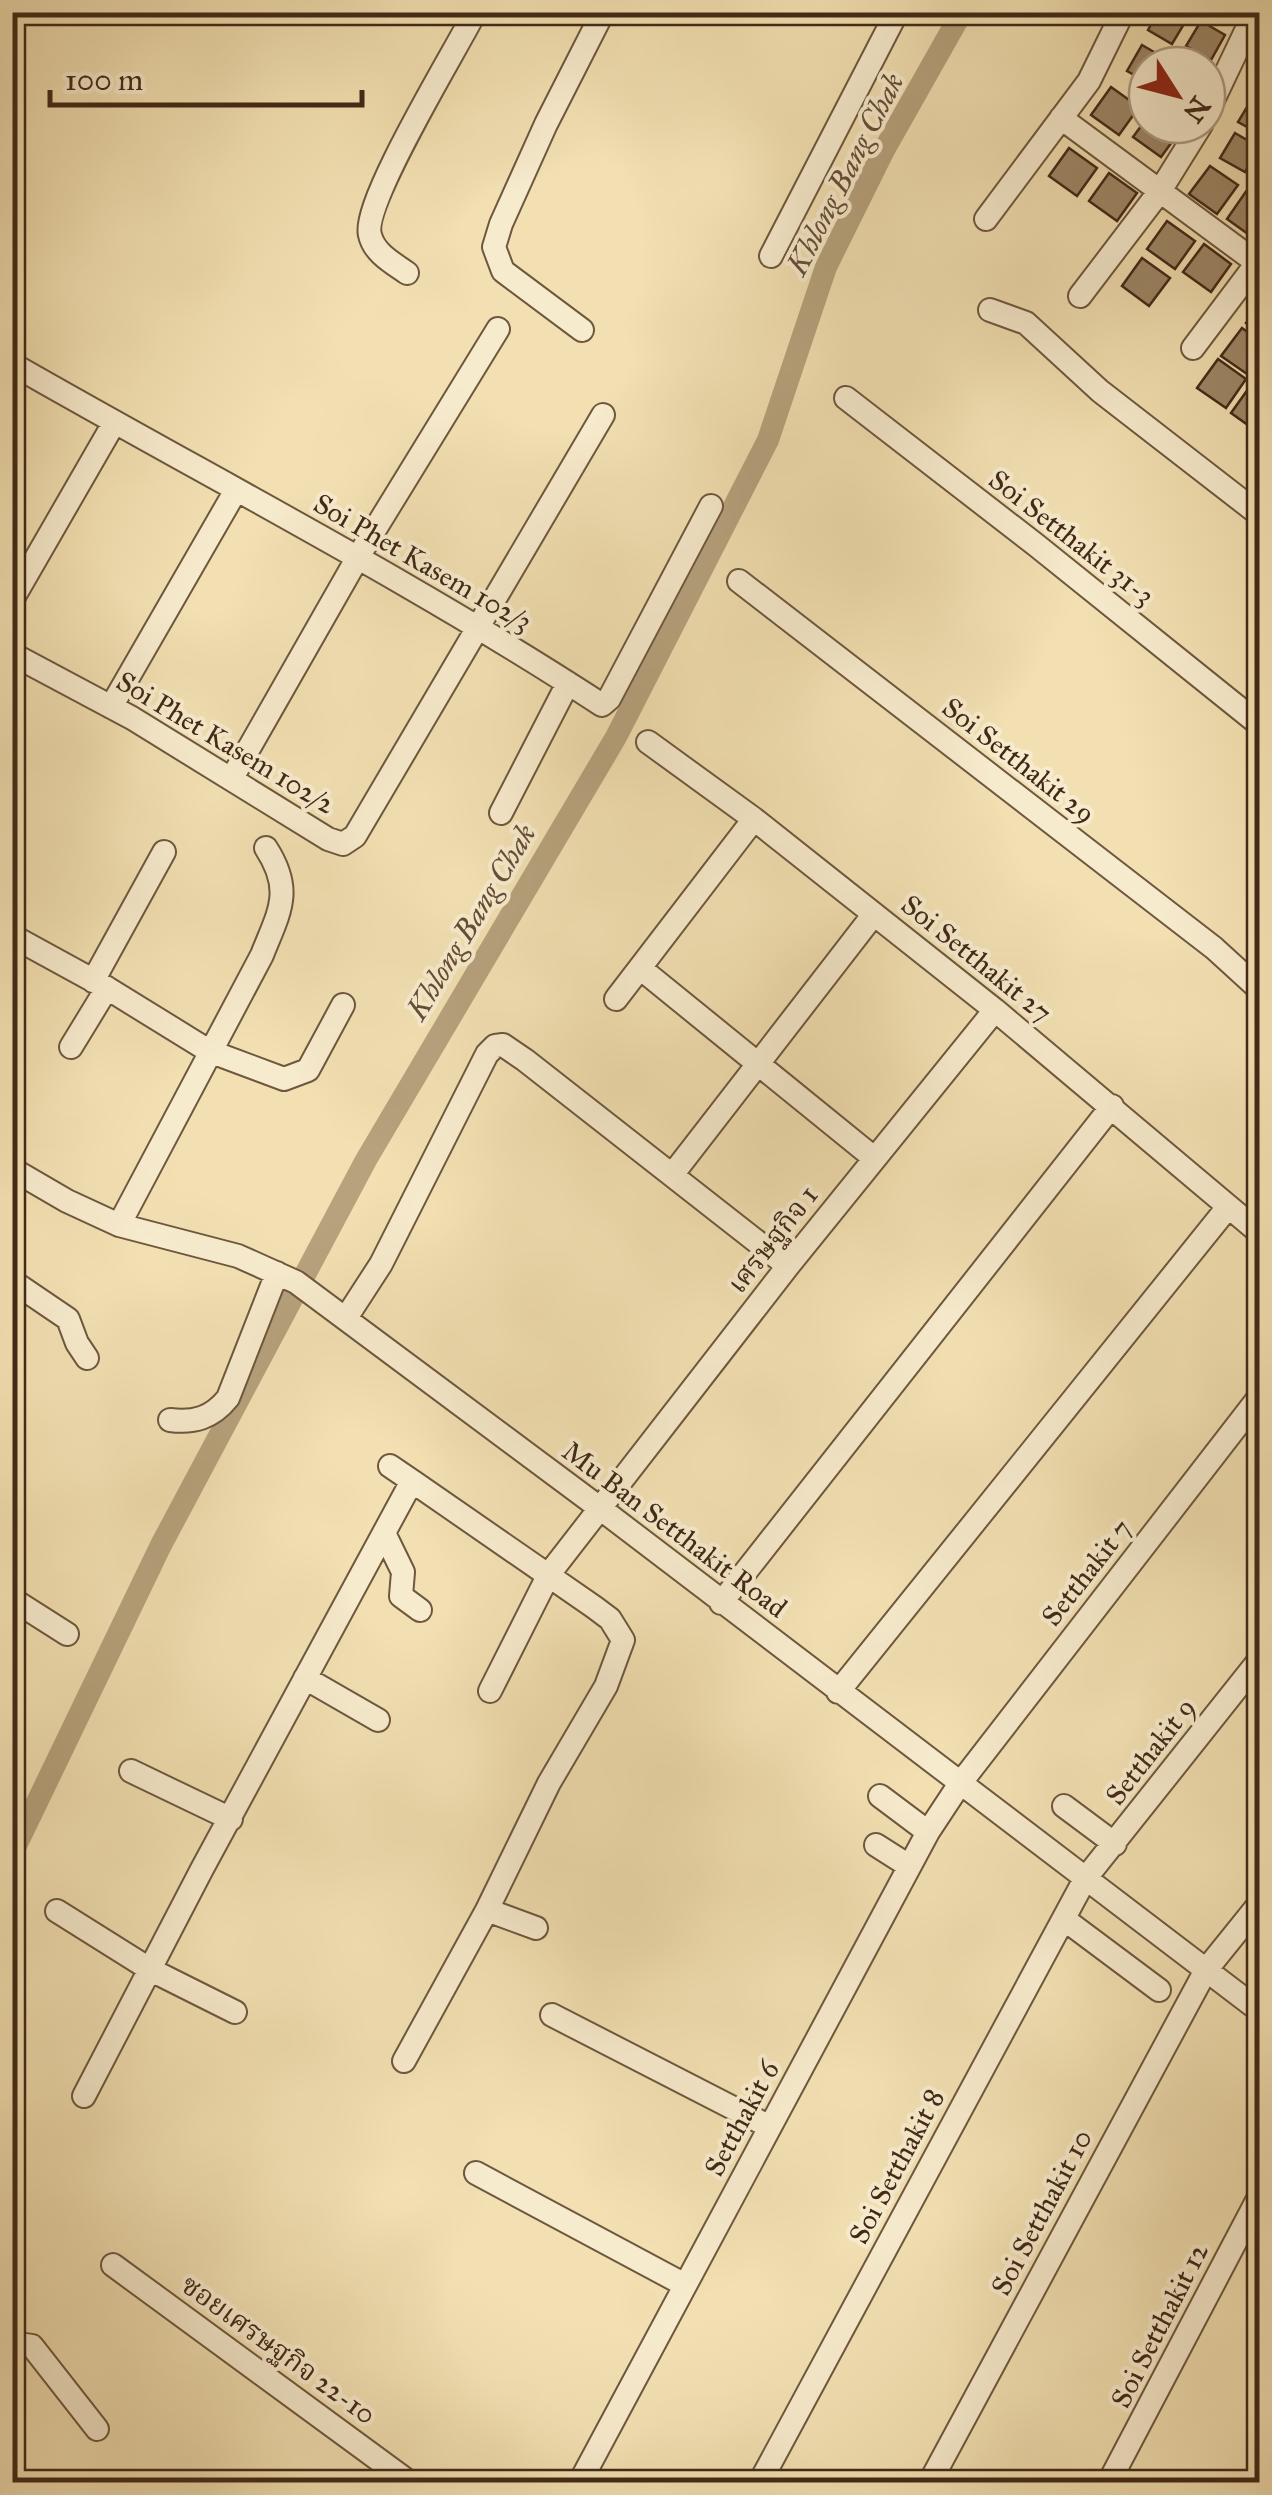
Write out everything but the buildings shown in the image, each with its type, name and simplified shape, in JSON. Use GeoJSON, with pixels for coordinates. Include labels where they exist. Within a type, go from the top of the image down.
{"type":"FeatureCollection","features":[{"type":"Feature","properties":{"kind":"street"},"geometry":{"type":"LineString","coordinates":[[407,274],[374,244],[369,234],[369,218],[475,12]]}},
{"type":"Feature","properties":{"kind":"street"},"geometry":{"type":"LineString","coordinates":[[582,330],[503,271],[494,247],[539,139],[603,12]]}},
{"type":"Feature","properties":{"kind":"street"},"geometry":{"type":"LineString","coordinates":[[771,256],[897,12]]}},
{"type":"Feature","properties":{"kind":"street"},"geometry":{"type":"LineString","coordinates":[[986,219],[1090,81],[1123,12]]}},
{"type":"Feature","properties":{"kind":"street"},"geometry":{"type":"LineString","coordinates":[[1227,71],[1255,12]]}},
{"type":"Feature","properties":{"kind":"street"},"geometry":{"type":"LineString","coordinates":[[1061,118],[1259,262],[1193,348]]}},
{"type":"Feature","properties":{"kind":"street"},"geometry":{"type":"LineString","coordinates":[[1080,296],[1160,190],[1188,145]]}},
{"type":"Feature","properties":{"kind":"street"},"geometry":{"type":"LineString","coordinates":[[990,310],[1026,322],[1100,391],[1260,514]]}},
{"type":"Feature","properties":{"kind":"street"},"geometry":{"type":"LineString","coordinates":[[232,778],[358,557],[498,329]]}},
{"type":"Feature","properties":{"kind":"street","name":"Soi Phet Kasem 102/3"},"geometry":{"type":"LineString","coordinates":[[12,364],[358,557],[602,706],[711,506]]}},
{"type":"Feature","properties":{"kind":"street","name":"Soi Setthakit 31-3"},"geometry":{"type":"LineString","coordinates":[[846,398],[1260,725]]}},
{"type":"Feature","properties":{"kind":"street"},"geometry":{"type":"LineString","coordinates":[[479,629],[603,415]]}},
{"type":"Feature","properties":{"kind":"street"},"geometry":{"type":"LineString","coordinates":[[12,600],[114,422]]}},
{"type":"Feature","properties":{"kind":"street"},"geometry":{"type":"LineString","coordinates":[[112,707],[236,490]]}},
{"type":"Feature","properties":{"kind":"street","name":"Soi Setthakit 29"},"geometry":{"type":"LineString","coordinates":[[739,581],[1199,936],[1260,990]]}},
{"type":"Feature","properties":{"kind":"street","name":"Soi Phet Kasem 102/2"},"geometry":{"type":"LineString","coordinates":[[12,654],[112,707],[343,844],[355,836],[479,629]]}},
{"type":"Feature","properties":{"kind":"street"},"geometry":{"type":"LineString","coordinates":[[501,813],[568,683]]}},
{"type":"Feature","properties":{"kind":"street","name":"Soi Setthakit 27"},"geometry":{"type":"LineString","coordinates":[[648,742],[754,819],[996,1010],[1260,1233]]}},
{"type":"Feature","properties":{"kind":"street"},"geometry":{"type":"LineString","coordinates":[[616,999],[754,819]]}},
{"type":"Feature","properties":{"kind":"street"},"geometry":{"type":"LineString","coordinates":[[120,1225],[262,955],[279,912],[280,869],[266,848]]}},
{"type":"Feature","properties":{"kind":"street"},"geometry":{"type":"LineString","coordinates":[[70,1047],[164,852]]}},
{"type":"Feature","properties":{"kind":"street"},"geometry":{"type":"LineString","coordinates":[[672,1175],[874,914]]}},
{"type":"Feature","properties":{"kind":"street"},"geometry":{"type":"LineString","coordinates":[[12,936],[209,1051],[284,1078],[308,1070],[343,1005]]}},
{"type":"Feature","properties":{"kind":"street"},"geometry":{"type":"LineString","coordinates":[[640,968],[874,1158]]}},
{"type":"Feature","properties":{"kind":"street","name":"เศรษฐกิจ 1"},"geometry":{"type":"LineString","coordinates":[[490,1691],[549,1574],[788,1266],[996,1010]]}},
{"type":"Feature","properties":{"kind":"street"},"geometry":{"type":"LineString","coordinates":[[337,1312],[381,1264],[487,1054],[495,1046],[503,1045],[788,1266]]}},
{"type":"Feature","properties":{"kind":"street"},"geometry":{"type":"LineString","coordinates":[[721,1603],[1112,1106]]}},
{"type":"Feature","properties":{"kind":"street","name":"Mu Ban Setthakit Road"},"geometry":{"type":"LineString","coordinates":[[12,1169],[120,1225],[238,1256],[287,1278],[601,1509],[1260,2011]]}},
{"type":"Feature","properties":{"kind":"street"},"geometry":{"type":"LineString","coordinates":[[838,1692],[1228,1207]]}},
{"type":"Feature","properties":{"kind":"street"},"geometry":{"type":"LineString","coordinates":[[170,1420],[197,1422],[221,1407],[287,1278]]}},
{"type":"Feature","properties":{"kind":"street"},"geometry":{"type":"LineString","coordinates":[[12,1281],[68,1319],[88,1358]]}},
{"type":"Feature","properties":{"kind":"street","name":"Setthakit 7"},"geometry":{"type":"LineString","coordinates":[[959,1785],[1260,1396]]}},
{"type":"Feature","properties":{"kind":"street"},"geometry":{"type":"LineString","coordinates":[[390,1466],[610,1619],[623,1640],[606,1686],[550,1783],[487,1910],[404,2061]]}},
{"type":"Feature","properties":{"kind":"street"},"geometry":{"type":"LineString","coordinates":[[84,2096],[412,1481]]}},
{"type":"Feature","properties":{"kind":"street"},"geometry":{"type":"LineString","coordinates":[[385,1535],[403,1572],[401,1596],[420,1610]]}},
{"type":"Feature","properties":{"kind":"street"},"geometry":{"type":"LineString","coordinates":[[12,1599],[67,1634]]}},
{"type":"Feature","properties":{"kind":"street","name":"Setthakit 9"},"geometry":{"type":"LineString","coordinates":[[1086,1879],[1260,1659]]}},
{"type":"Feature","properties":{"kind":"street"},"geometry":{"type":"LineString","coordinates":[[304,1678],[378,1720]]}},
{"type":"Feature","properties":{"kind":"street"},"geometry":{"type":"LineString","coordinates":[[130,1770],[231,1819]]}},
{"type":"Feature","properties":{"kind":"street","name":"Setthakit 6"},"geometry":{"type":"LineString","coordinates":[[580,2482],[928,1832],[959,1785]]}},
{"type":"Feature","properties":{"kind":"street"},"geometry":{"type":"LineString","coordinates":[[880,1796],[928,1832]]}},
{"type":"Feature","properties":{"kind":"street"},"geometry":{"type":"LineString","coordinates":[[1064,1806],[1115,1844]]}},
{"type":"Feature","properties":{"kind":"street"},"geometry":{"type":"LineString","coordinates":[[876,1845],[910,1866]]}},
{"type":"Feature","properties":{"kind":"street","name":"Soi Setthakit 8"},"geometry":{"type":"LineString","coordinates":[[760,2482],[1086,1879]]}},
{"type":"Feature","properties":{"kind":"street","name":"Soi Setthakit 10"},"geometry":{"type":"LineString","coordinates":[[930,2482],[1206,1970],[1260,1903]]}},
{"type":"Feature","properties":{"kind":"street"},"geometry":{"type":"LineString","coordinates":[[487,1910],[536,1928]]}},
{"type":"Feature","properties":{"kind":"street"},"geometry":{"type":"LineString","coordinates":[[57,1911],[151,1970],[235,2012]]}},
{"type":"Feature","properties":{"kind":"street"},"geometry":{"type":"LineString","coordinates":[[1064,1918],[1158,1990]]}},
{"type":"Feature","properties":{"kind":"street"},"geometry":{"type":"LineString","coordinates":[[552,2015],[770,2127]]}},
{"type":"Feature","properties":{"kind":"street"},"geometry":{"type":"LineString","coordinates":[[476,2173],[685,2285]]}},
{"type":"Feature","properties":{"kind":"street","name":"Soi Setthakit 12"},"geometry":{"type":"LineString","coordinates":[[1109,2482],[1260,2194]]}},
{"type":"Feature","properties":{"kind":"street","name":"ซอยเศรษฐกิจ 22-10"},"geometry":{"type":"LineString","coordinates":[[113,2265],[409,2482]]}},
{"type":"Feature","properties":{"kind":"street"},"geometry":{"type":"LineString","coordinates":[[12,2343],[32,2346],[97,2429]]}},
{"type":"Feature","properties":{"kind":"waterway","name":"Khlong Bang Chak"},"geometry":{"type":"LineString","coordinates":[[12,1854],[161,1545],[366,1160],[616,737],[768,440],[826,267],[884,150],[962,12]]}}]}
